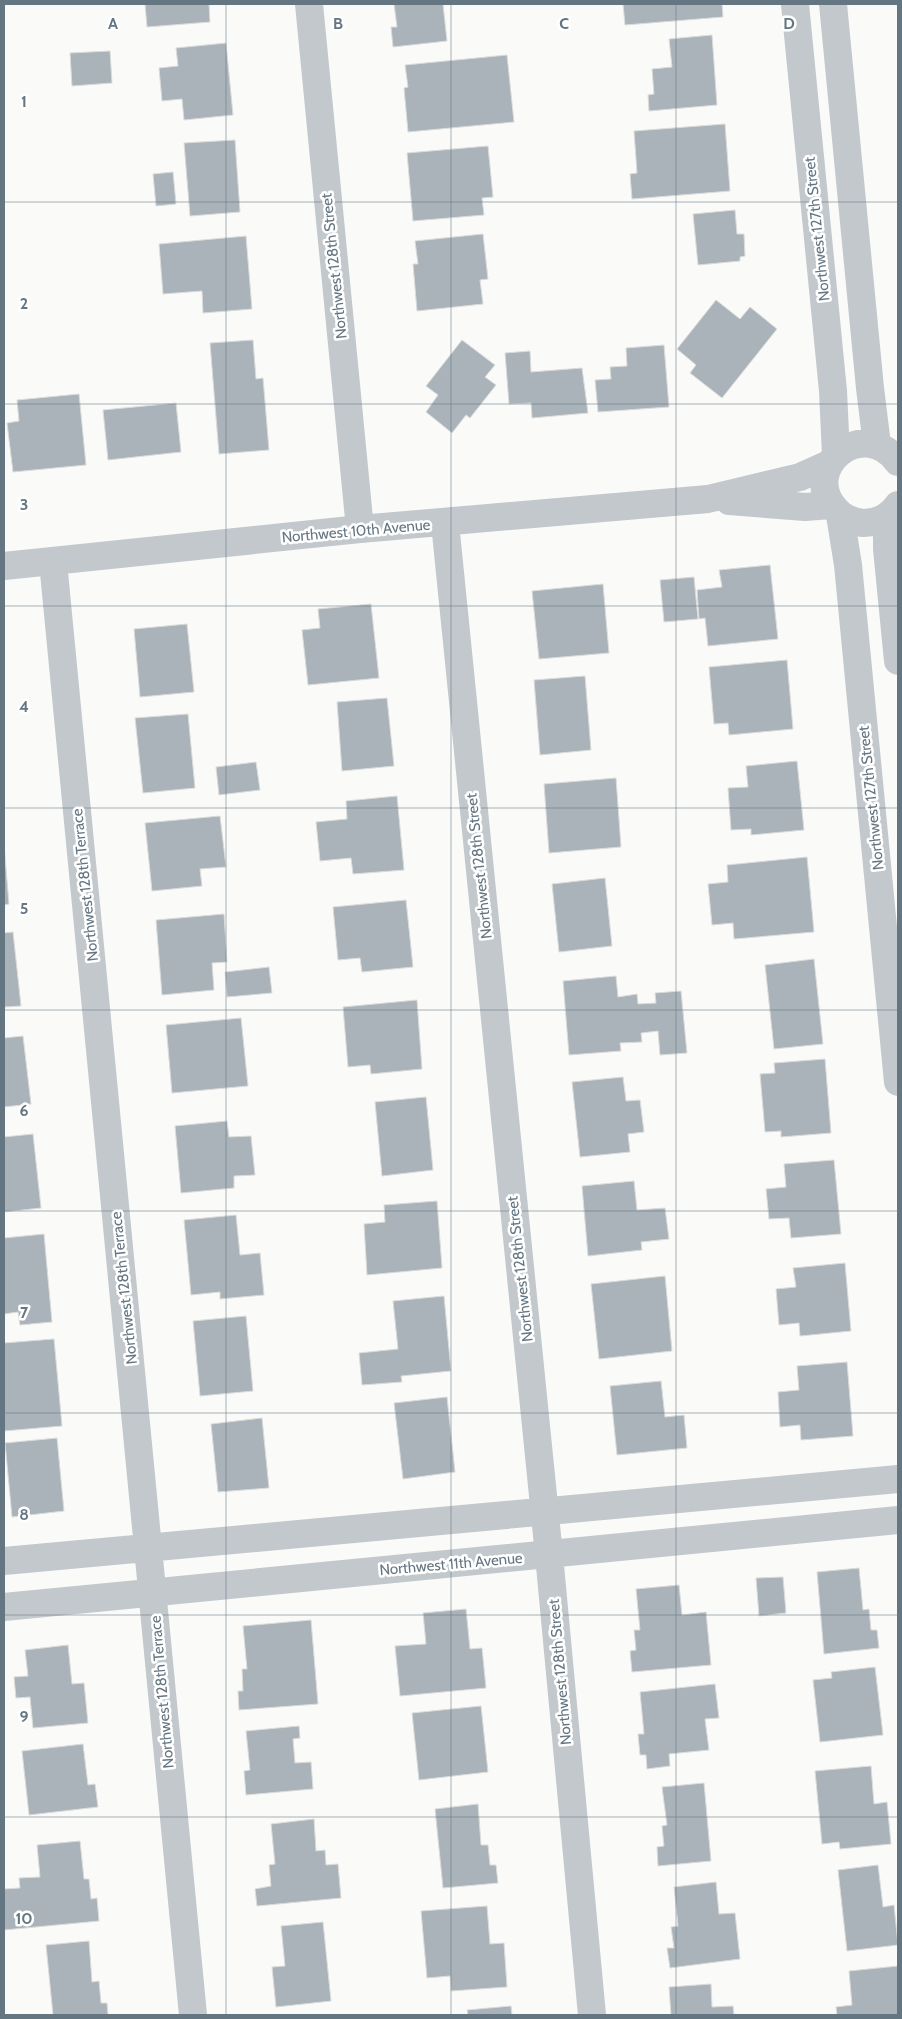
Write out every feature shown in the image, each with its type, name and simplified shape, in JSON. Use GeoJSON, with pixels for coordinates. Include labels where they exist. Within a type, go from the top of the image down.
{"type":"FeatureCollection","features":[{"type":"Feature","properties":{"kind":"street","name":"Northwest 128th Street"},"geometry":{"type":"LineString","coordinates":[[309,4],[360,529]]}},
{"type":"Feature","properties":{"kind":"street","name":"Northwest 127th Street"},"geometry":{"type":"LineString","coordinates":[[795,4],[833,391],[832,460],[825,478],[825,492],[836,510],[848,564],[898,1082]]}},
{"type":"Feature","properties":{"kind":"street"},"geometry":{"type":"LineString","coordinates":[[833,4],[877,444]]}},
{"type":"Feature","properties":{"kind":"street"},"geometry":{"type":"LineString","coordinates":[[832,460],[848,446],[862,443],[877,444],[891,452],[898,462]]}},
{"type":"Feature","properties":{"kind":"street","name":"Northwest 10th Avenue"},"geometry":{"type":"LineString","coordinates":[[4,566],[360,529],[708,499],[800,477],[832,460]]}},
{"type":"Feature","properties":{"kind":"street","name":"Northwest 10th Avenue"},"geometry":{"type":"LineString","coordinates":[[708,499],[836,510]]}},
{"type":"Feature","properties":{"kind":"street"},"geometry":{"type":"LineString","coordinates":[[836,510],[855,522],[872,523],[893,511]]}},
{"type":"Feature","properties":{"kind":"street"},"geometry":{"type":"LineString","coordinates":[[893,511],[887,549],[898,661]]}},
{"type":"Feature","properties":{"kind":"street","name":"Northwest 128th Street"},"geometry":{"type":"LineString","coordinates":[[444,523],[545,1511],[592,2015]]}},
{"type":"Feature","properties":{"kind":"street","name":"Northwest 128th Terrace"},"geometry":{"type":"LineString","coordinates":[[53,562],[193,2015]]}},
{"type":"Feature","properties":{"kind":"street"},"geometry":{"type":"LineString","coordinates":[[4,1561],[898,1479]]}},
{"type":"Feature","properties":{"kind":"street","name":"Northwest 11th Avenue"},"geometry":{"type":"LineString","coordinates":[[4,1607],[898,1520]]}},
{"type":"Feature","properties":{"kind":"building"},"geometry":{"type":"Polygon","coordinates":[[[145,4],[209,4],[210,22],[147,27],[145,4]]]}},
{"type":"Feature","properties":{"kind":"building"},"geometry":{"type":"Polygon","coordinates":[[[394,4],[443,4],[447,41],[393,47],[391,27],[397,27],[394,4]]]}},
{"type":"Feature","properties":{"kind":"building"},"geometry":{"type":"Polygon","coordinates":[[[623,4],[722,4],[723,17],[625,25],[623,4]]]}},
{"type":"Feature","properties":{"kind":"building"},"geometry":{"type":"Polygon","coordinates":[[[712,35],[717,105],[649,111],[648,95],[654,94],[652,69],[672,67],[669,39],[712,35]]]}},
{"type":"Feature","properties":{"kind":"building"},"geometry":{"type":"Polygon","coordinates":[[[226,43],[233,115],[184,120],[182,99],[162,101],[159,68],[178,66],[176,48],[226,43]]]}},
{"type":"Feature","properties":{"kind":"building"},"geometry":{"type":"Polygon","coordinates":[[[110,51],[112,83],[72,86],[70,53],[110,51]]]}},
{"type":"Feature","properties":{"kind":"building"},"geometry":{"type":"Polygon","coordinates":[[[507,55],[514,122],[408,132],[404,88],[408,87],[405,65],[507,55]]]}},
{"type":"Feature","properties":{"kind":"building"},"geometry":{"type":"Polygon","coordinates":[[[725,124],[730,191],[632,199],[630,174],[637,173],[634,131],[725,124]]]}},
{"type":"Feature","properties":{"kind":"building"},"geometry":{"type":"Polygon","coordinates":[[[235,140],[240,212],[190,216],[184,143],[235,140]]]}},
{"type":"Feature","properties":{"kind":"building"},"geometry":{"type":"Polygon","coordinates":[[[488,146],[493,197],[482,198],[484,215],[413,221],[407,153],[488,146]]]}},
{"type":"Feature","properties":{"kind":"building"},"geometry":{"type":"Polygon","coordinates":[[[173,172],[176,204],[156,206],[153,174],[173,172]]]}},
{"type":"Feature","properties":{"kind":"building"},"geometry":{"type":"Polygon","coordinates":[[[735,210],[737,234],[744,234],[745,256],[740,257],[740,261],[698,265],[693,214],[735,210]]]}},
{"type":"Feature","properties":{"kind":"building"},"geometry":{"type":"Polygon","coordinates":[[[483,234],[488,279],[480,280],[483,304],[417,311],[413,264],[418,264],[415,241],[483,234]]]}},
{"type":"Feature","properties":{"kind":"building"},"geometry":{"type":"Polygon","coordinates":[[[246,236],[252,309],[203,313],[202,291],[163,294],[159,244],[246,236]]]}},
{"type":"Feature","properties":{"kind":"building"},"geometry":{"type":"Polygon","coordinates":[[[716,300],[740,319],[750,307],[777,329],[722,398],[690,373],[696,365],[677,349],[716,300]]]}},
{"type":"Feature","properties":{"kind":"building"},"geometry":{"type":"Polygon","coordinates":[[[253,340],[256,379],[263,378],[269,450],[219,454],[210,343],[253,340]]]}},
{"type":"Feature","properties":{"kind":"building"},"geometry":{"type":"Polygon","coordinates":[[[462,340],[495,365],[485,377],[496,385],[470,418],[466,415],[452,433],[426,412],[438,395],[426,386],[462,340]]]}},
{"type":"Feature","properties":{"kind":"building"},"geometry":{"type":"Polygon","coordinates":[[[664,345],[669,407],[598,412],[595,380],[611,379],[610,367],[627,366],[626,348],[664,345]]]}},
{"type":"Feature","properties":{"kind":"building"},"geometry":{"type":"Polygon","coordinates":[[[530,351],[531,372],[582,368],[588,413],[532,418],[531,403],[509,404],[505,353],[530,351]]]}},
{"type":"Feature","properties":{"kind":"building"},"geometry":{"type":"Polygon","coordinates":[[[79,394],[86,465],[13,472],[7,423],[19,421],[17,400],[79,394]]]}},
{"type":"Feature","properties":{"kind":"building"},"geometry":{"type":"Polygon","coordinates":[[[176,403],[181,452],[108,460],[103,410],[176,403]]]}},
{"type":"Feature","properties":{"kind":"building"},"geometry":{"type":"Polygon","coordinates":[[[770,565],[778,639],[708,646],[705,618],[699,619],[697,590],[722,587],[719,570],[770,565]]]}},
{"type":"Feature","properties":{"kind":"building"},"geometry":{"type":"Polygon","coordinates":[[[694,577],[698,619],[664,622],[660,580],[694,577]]]}},
{"type":"Feature","properties":{"kind":"building"},"geometry":{"type":"Polygon","coordinates":[[[603,584],[609,653],[539,659],[532,591],[603,584]]]}},
{"type":"Feature","properties":{"kind":"building"},"geometry":{"type":"Polygon","coordinates":[[[371,604],[379,678],[308,685],[302,630],[320,628],[318,609],[371,604]]]}},
{"type":"Feature","properties":{"kind":"building"},"geometry":{"type":"Polygon","coordinates":[[[187,624],[194,692],[140,697],[134,629],[187,624]]]}},
{"type":"Feature","properties":{"kind":"building"},"geometry":{"type":"Polygon","coordinates":[[[787,660],[793,729],[729,735],[728,723],[714,724],[709,667],[787,660]]]}},
{"type":"Feature","properties":{"kind":"building"},"geometry":{"type":"Polygon","coordinates":[[[585,676],[591,750],[540,755],[534,680],[585,676]]]}},
{"type":"Feature","properties":{"kind":"building"},"geometry":{"type":"Polygon","coordinates":[[[387,698],[394,766],[342,771],[337,702],[387,698]]]}},
{"type":"Feature","properties":{"kind":"building"},"geometry":{"type":"Polygon","coordinates":[[[188,714],[195,788],[143,793],[135,718],[188,714]]]}},
{"type":"Feature","properties":{"kind":"building"},"geometry":{"type":"Polygon","coordinates":[[[797,761],[804,830],[751,835],[751,829],[731,830],[728,788],[748,787],[746,766],[797,761]]]}},
{"type":"Feature","properties":{"kind":"building"},"geometry":{"type":"Polygon","coordinates":[[[256,762],[260,790],[219,795],[216,767],[256,762]]]}},
{"type":"Feature","properties":{"kind":"building"},"geometry":{"type":"Polygon","coordinates":[[[616,778],[621,847],[549,853],[544,784],[616,778]]]}},
{"type":"Feature","properties":{"kind":"building"},"geometry":{"type":"Polygon","coordinates":[[[397,796],[404,870],[353,874],[351,858],[320,861],[316,822],[347,819],[346,801],[397,796]]]}},
{"type":"Feature","properties":{"kind":"building"},"geometry":{"type":"Polygon","coordinates":[[[220,816],[226,867],[200,869],[202,886],[152,891],[145,823],[220,816]]]}},
{"type":"Feature","properties":{"kind":"building"},"geometry":{"type":"Polygon","coordinates":[[[4,845],[9,904],[4,905],[4,845]]]}},
{"type":"Feature","properties":{"kind":"building"},"geometry":{"type":"Polygon","coordinates":[[[807,857],[814,932],[734,939],[733,923],[712,925],[708,884],[728,882],[727,865],[807,857]]]}},
{"type":"Feature","properties":{"kind":"building"},"geometry":{"type":"Polygon","coordinates":[[[605,878],[612,946],[559,952],[552,884],[605,878]]]}},
{"type":"Feature","properties":{"kind":"building"},"geometry":{"type":"Polygon","coordinates":[[[406,900],[413,967],[362,972],[360,958],[338,960],[333,907],[406,900]]]}},
{"type":"Feature","properties":{"kind":"building"},"geometry":{"type":"Polygon","coordinates":[[[224,914],[227,962],[212,963],[214,990],[162,995],[156,920],[224,914]]]}},
{"type":"Feature","properties":{"kind":"building"},"geometry":{"type":"Polygon","coordinates":[[[13,932],[21,1006],[4,1007],[4,933],[13,932]]]}},
{"type":"Feature","properties":{"kind":"building"},"geometry":{"type":"Polygon","coordinates":[[[814,959],[823,1044],[774,1049],[765,965],[814,959]]]}},
{"type":"Feature","properties":{"kind":"building"},"geometry":{"type":"Polygon","coordinates":[[[269,967],[272,993],[227,997],[225,972],[269,967]]]}},
{"type":"Feature","properties":{"kind":"building"},"geometry":{"type":"Polygon","coordinates":[[[616,976],[618,997],[637,994],[638,1004],[656,1003],[655,993],[681,991],[687,1053],[660,1055],[658,1031],[641,1033],[642,1042],[620,1043],[621,1051],[569,1055],[563,981],[616,976]]]}},
{"type":"Feature","properties":{"kind":"building"},"geometry":{"type":"Polygon","coordinates":[[[417,1000],[422,1069],[371,1074],[370,1065],[348,1067],[343,1007],[417,1000]]]}},
{"type":"Feature","properties":{"kind":"building"},"geometry":{"type":"Polygon","coordinates":[[[241,1018],[248,1086],[172,1093],[166,1025],[241,1018]]]}},
{"type":"Feature","properties":{"kind":"building"},"geometry":{"type":"Polygon","coordinates":[[[23,1036],[31,1104],[4,1107],[4,1038],[23,1036]]]}},
{"type":"Feature","properties":{"kind":"building"},"geometry":{"type":"Polygon","coordinates":[[[825,1059],[831,1133],[781,1137],[781,1131],[765,1132],[760,1074],[775,1073],[774,1063],[825,1059]]]}},
{"type":"Feature","properties":{"kind":"building"},"geometry":{"type":"Polygon","coordinates":[[[623,1077],[626,1101],[640,1100],[644,1132],[628,1134],[630,1152],[580,1157],[572,1082],[623,1077]]]}},
{"type":"Feature","properties":{"kind":"building"},"geometry":{"type":"Polygon","coordinates":[[[426,1097],[433,1170],[382,1176],[375,1102],[426,1097]]]}},
{"type":"Feature","properties":{"kind":"building"},"geometry":{"type":"Polygon","coordinates":[[[227,1121],[229,1137],[251,1136],[255,1175],[234,1176],[234,1188],[181,1193],[175,1126],[227,1121]]]}},
{"type":"Feature","properties":{"kind":"building"},"geometry":{"type":"Polygon","coordinates":[[[33,1134],[41,1208],[4,1212],[4,1137],[33,1134]]]}},
{"type":"Feature","properties":{"kind":"building"},"geometry":{"type":"Polygon","coordinates":[[[834,1160],[841,1234],[791,1238],[789,1218],[769,1219],[766,1189],[786,1187],[784,1164],[834,1160]]]}},
{"type":"Feature","properties":{"kind":"building"},"geometry":{"type":"Polygon","coordinates":[[[634,1181],[637,1210],[665,1208],[669,1239],[641,1242],[642,1250],[588,1256],[582,1186],[634,1181]]]}},
{"type":"Feature","properties":{"kind":"building"},"geometry":{"type":"Polygon","coordinates":[[[437,1201],[442,1268],[367,1275],[364,1224],[385,1222],[384,1205],[437,1201]]]}},
{"type":"Feature","properties":{"kind":"building"},"geometry":{"type":"Polygon","coordinates":[[[236,1215],[240,1255],[260,1253],[264,1295],[220,1299],[220,1292],[191,1295],[184,1220],[236,1215]]]}},
{"type":"Feature","properties":{"kind":"building"},"geometry":{"type":"Polygon","coordinates":[[[44,1234],[52,1322],[20,1325],[18,1312],[4,1314],[4,1238],[44,1234]]]}},
{"type":"Feature","properties":{"kind":"building"},"geometry":{"type":"Polygon","coordinates":[[[845,1263],[851,1331],[800,1336],[799,1323],[779,1325],[776,1289],[796,1287],[793,1268],[845,1263]]]}},
{"type":"Feature","properties":{"kind":"building"},"geometry":{"type":"Polygon","coordinates":[[[665,1276],[672,1351],[599,1359],[591,1284],[665,1276]]]}},
{"type":"Feature","properties":{"kind":"building"},"geometry":{"type":"Polygon","coordinates":[[[444,1296],[451,1371],[401,1376],[402,1382],[362,1385],[359,1353],[398,1349],[393,1301],[444,1296]]]}},
{"type":"Feature","properties":{"kind":"building"},"geometry":{"type":"Polygon","coordinates":[[[246,1316],[253,1391],[200,1396],[193,1321],[246,1316]]]}},
{"type":"Feature","properties":{"kind":"building"},"geometry":{"type":"Polygon","coordinates":[[[54,1339],[62,1426],[4,1431],[4,1343],[54,1339]]]}},
{"type":"Feature","properties":{"kind":"building"},"geometry":{"type":"Polygon","coordinates":[[[847,1362],[853,1436],[801,1440],[800,1425],[780,1427],[778,1392],[799,1390],[797,1366],[847,1362]]]}},
{"type":"Feature","properties":{"kind":"building"},"geometry":{"type":"Polygon","coordinates":[[[661,1381],[665,1417],[684,1415],[687,1448],[617,1455],[610,1386],[661,1381]]]}},
{"type":"Feature","properties":{"kind":"building"},"geometry":{"type":"Polygon","coordinates":[[[447,1397],[455,1472],[403,1479],[394,1403],[447,1397]]]}},
{"type":"Feature","properties":{"kind":"building"},"geometry":{"type":"Polygon","coordinates":[[[262,1418],[269,1488],[218,1492],[211,1424],[262,1418]]]}},
{"type":"Feature","properties":{"kind":"building"},"geometry":{"type":"Polygon","coordinates":[[[57,1438],[64,1511],[12,1517],[5,1443],[57,1438]]]}},
{"type":"Feature","properties":{"kind":"building"},"geometry":{"type":"Polygon","coordinates":[[[859,1568],[863,1610],[869,1609],[871,1630],[877,1630],[879,1648],[824,1654],[817,1572],[859,1568]]]}},
{"type":"Feature","properties":{"kind":"building"},"geometry":{"type":"Polygon","coordinates":[[[783,1577],[786,1613],[759,1616],[756,1578],[783,1577]]]}},
{"type":"Feature","properties":{"kind":"building"},"geometry":{"type":"Polygon","coordinates":[[[679,1585],[682,1615],[706,1612],[711,1665],[632,1672],[630,1651],[636,1650],[634,1630],[640,1630],[636,1589],[679,1585]]]}},
{"type":"Feature","properties":{"kind":"building"},"geometry":{"type":"Polygon","coordinates":[[[466,1609],[470,1649],[482,1648],[486,1688],[400,1696],[395,1646],[426,1644],[423,1613],[466,1609]]]}},
{"type":"Feature","properties":{"kind":"building"},"geometry":{"type":"Polygon","coordinates":[[[311,1620],[318,1704],[239,1710],[238,1691],[243,1691],[242,1669],[247,1669],[243,1626],[311,1620]]]}},
{"type":"Feature","properties":{"kind":"building"},"geometry":{"type":"Polygon","coordinates":[[[68,1645],[72,1684],[84,1683],[88,1723],[33,1728],[30,1697],[16,1698],[14,1677],[28,1676],[25,1650],[68,1645]]]}},
{"type":"Feature","properties":{"kind":"building"},"geometry":{"type":"Polygon","coordinates":[[[875,1667],[883,1735],[820,1742],[813,1680],[832,1678],[831,1672],[875,1667]]]}},
{"type":"Feature","properties":{"kind":"building"},"geometry":{"type":"Polygon","coordinates":[[[715,1684],[719,1718],[705,1719],[709,1750],[669,1754],[670,1766],[647,1769],[646,1755],[640,1755],[638,1734],[644,1734],[640,1692],[715,1684]]]}},
{"type":"Feature","properties":{"kind":"building"},"geometry":{"type":"Polygon","coordinates":[[[481,1706],[488,1772],[419,1780],[412,1713],[481,1706]]]}},
{"type":"Feature","properties":{"kind":"building"},"geometry":{"type":"Polygon","coordinates":[[[299,1726],[300,1738],[293,1739],[295,1763],[311,1762],[313,1789],[246,1795],[244,1771],[250,1770],[246,1731],[299,1726]]]}},
{"type":"Feature","properties":{"kind":"building"},"geometry":{"type":"Polygon","coordinates":[[[83,1744],[88,1785],[95,1784],[98,1807],[29,1815],[22,1751],[83,1744]]]}},
{"type":"Feature","properties":{"kind":"building"},"geometry":{"type":"Polygon","coordinates":[[[871,1766],[874,1804],[887,1802],[891,1844],[840,1849],[839,1842],[822,1844],[815,1771],[871,1766]]]}},
{"type":"Feature","properties":{"kind":"building"},"geometry":{"type":"Polygon","coordinates":[[[704,1783],[711,1861],[658,1866],[657,1847],[664,1846],[662,1826],[667,1825],[662,1787],[704,1783]]]}},
{"type":"Feature","properties":{"kind":"building"},"geometry":{"type":"Polygon","coordinates":[[[478,1804],[481,1845],[488,1845],[490,1865],[496,1865],[498,1883],[443,1888],[435,1809],[478,1804]]]}},
{"type":"Feature","properties":{"kind":"building"},"geometry":{"type":"Polygon","coordinates":[[[314,1819],[316,1851],[325,1850],[326,1865],[338,1864],[341,1898],[257,1906],[255,1889],[271,1886],[269,1865],[275,1864],[271,1824],[314,1819]]]}},
{"type":"Feature","properties":{"kind":"building"},"geometry":{"type":"Polygon","coordinates":[[[80,1841],[84,1879],[89,1879],[91,1899],[97,1898],[99,1921],[4,1930],[4,1889],[20,1888],[19,1878],[40,1877],[37,1845],[80,1841]]]}},
{"type":"Feature","properties":{"kind":"building"},"geometry":{"type":"Polygon","coordinates":[[[878,1865],[883,1907],[894,1905],[898,1945],[847,1951],[838,1870],[878,1865]]]}},
{"type":"Feature","properties":{"kind":"building"},"geometry":{"type":"Polygon","coordinates":[[[716,1882],[719,1914],[735,1913],[740,1959],[670,1968],[667,1948],[674,1948],[671,1927],[678,1926],[674,1887],[716,1882]]]}},
{"type":"Feature","properties":{"kind":"building"},"geometry":{"type":"Polygon","coordinates":[[[487,1906],[490,1944],[504,1943],[507,1987],[451,1991],[450,1976],[427,1978],[421,1911],[487,1906]]]}},
{"type":"Feature","properties":{"kind":"building"},"geometry":{"type":"Polygon","coordinates":[[[323,1922],[331,2001],[276,2007],[272,1967],[285,1966],[281,1926],[323,1922]]]}},
{"type":"Feature","properties":{"kind":"building"},"geometry":{"type":"Polygon","coordinates":[[[89,1941],[92,1982],[99,1981],[101,2003],[107,2003],[108,2015],[53,2015],[46,1945],[89,1941]]]}},
{"type":"Feature","properties":{"kind":"building"},"geometry":{"type":"Polygon","coordinates":[[[898,1966],[898,2015],[837,2015],[836,2007],[852,2005],[849,1971],[898,1966]]]}},
{"type":"Feature","properties":{"kind":"building"},"geometry":{"type":"Polygon","coordinates":[[[711,1984],[712,2007],[733,2006],[734,2015],[671,2015],[669,1987],[711,1984]]]}},
{"type":"Feature","properties":{"kind":"building"},"geometry":{"type":"Polygon","coordinates":[[[511,2006],[512,2015],[468,2015],[467,2010],[511,2006]]]}}]}
